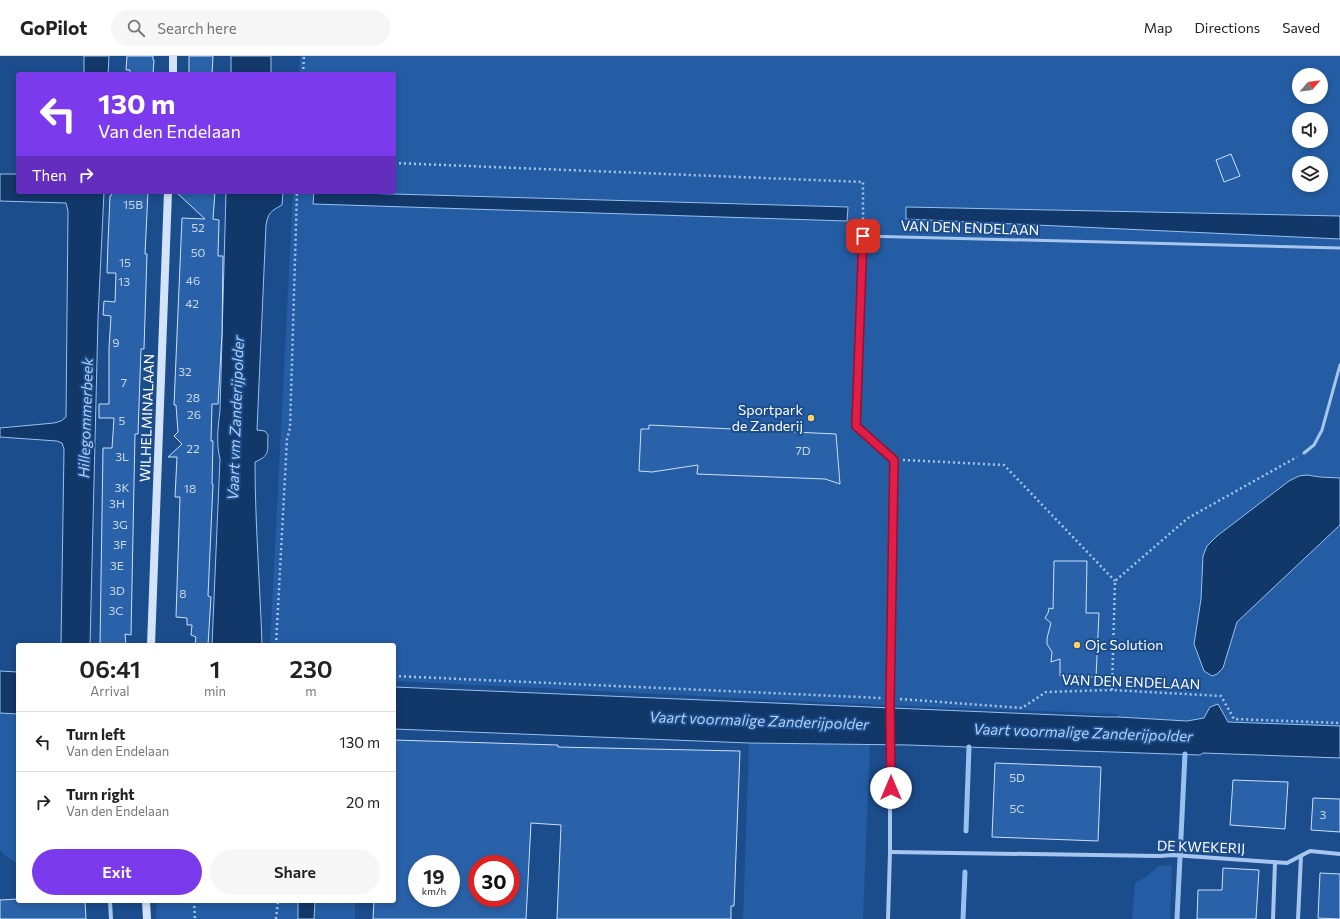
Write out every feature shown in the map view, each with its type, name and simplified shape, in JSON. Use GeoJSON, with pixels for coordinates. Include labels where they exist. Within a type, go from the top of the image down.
{"type":"FeatureCollection","features":[{"type":"Feature","properties":{"kind":"main road"},"geometry":{"type":"LineString","coordinates":[[173,56],[173,72]]}},
{"type":"Feature","properties":{"kind":"main road","name":"WILHELMINALAAN"},"geometry":{"type":"LineString","coordinates":[[151,643],[168,194]]}},
{"type":"Feature","properties":{"kind":"main road"},"geometry":{"type":"LineString","coordinates":[[146,903],[147,919]]}},
{"type":"Feature","properties":{"kind":"street"},"geometry":{"type":"LineString","coordinates":[[888,919],[891,757],[890,698]]}},
{"type":"Feature","properties":{"kind":"street","name":"DE KWEKERIJ"},"geometry":{"type":"LineString","coordinates":[[890,852],[1125,856],[1173,855],[1287,863],[1310,851],[1340,854]]}},
{"type":"Feature","properties":{"kind":"street"},"geometry":{"type":"LineString","coordinates":[[1298,919],[1301,856]]}},
{"type":"Feature","properties":{"kind":"street"},"geometry":{"type":"LineString","coordinates":[[1272,919],[1276,862]]}},
{"type":"Feature","properties":{"kind":"street"},"geometry":{"type":"LineString","coordinates":[[110,903],[111,919]]}},
{"type":"Feature","properties":{"kind":"lane","name":"VAN DEN ENDELAAN"},"geometry":{"type":"LineString","coordinates":[[863,236],[1340,248]]}},
{"type":"Feature","properties":{"kind":"lane"},"geometry":{"type":"LineString","coordinates":[[863,236],[856,426],[894,460],[890,698]]}},
{"type":"Feature","properties":{"kind":"lane"},"geometry":{"type":"LineString","coordinates":[[1304,453],[1314,445],[1322,430],[1340,365]]}},
{"type":"Feature","properties":{"kind":"path"},"geometry":{"type":"LineString","coordinates":[[303,72],[304,56]]}},
{"type":"Feature","properties":{"kind":"path"},"geometry":{"type":"LineString","coordinates":[[396,163],[863,182],[863,236]]}},
{"type":"Feature","properties":{"kind":"path"},"geometry":{"type":"LineString","coordinates":[[276,643],[287,439],[290,428],[297,194]]}},
{"type":"Feature","properties":{"kind":"path"},"geometry":{"type":"LineString","coordinates":[[1115,581],[1188,518],[1304,453]]}},
{"type":"Feature","properties":{"kind":"path"},"geometry":{"type":"LineString","coordinates":[[894,460],[1004,465],[1115,581],[1112,690]]}},
{"type":"Feature","properties":{"kind":"path","name":"VAN DEN ENDELAAN"},"geometry":{"type":"LineString","coordinates":[[396,676],[890,698],[1022,708],[1046,692],[1112,690],[1221,696],[1234,719],[1340,723]]}},
{"type":"Feature","properties":{"kind":"path"},"geometry":{"type":"LineString","coordinates":[[194,903],[195,919],[200,919]]}},
{"type":"Feature","properties":{"kind":"path"},"geometry":{"type":"LineString","coordinates":[[276,919],[278,903]]}},
{"type":"Feature","properties":{"kind":"shaded area","name":"Sportpark de Zanderij"},"geometry":{"type":"Polygon","coordinates":[[[300,56],[1340,56],[1340,726],[1234,723],[1204,718],[1187,721],[1118,717],[1118,714],[882,705],[396,681],[396,643],[270,643],[293,194],[396,194],[396,72],[299,72],[300,56]]]}},
{"type":"Feature","properties":{"kind":"shaded area"},"geometry":{"type":"Polygon","coordinates":[[[0,713],[16,714],[16,863],[3,854],[0,850],[0,713]]]}},
{"type":"Feature","properties":{"kind":"shaded area"},"geometry":{"type":"Polygon","coordinates":[[[749,743],[870,745],[863,919],[743,919],[749,743]]]}},
{"type":"Feature","properties":{"kind":"shaded area"},"geometry":{"type":"Polygon","coordinates":[[[1159,866],[1172,866],[1170,919],[1132,919],[1135,883],[1146,877],[1159,866]]]}},
{"type":"Feature","properties":{"kind":"shaded area"},"geometry":{"type":"Polygon","coordinates":[[[157,903],[355,903],[355,919],[156,919],[157,903]]]}},
{"type":"Feature","properties":{"kind":"water"},"geometry":{"type":"Polygon","coordinates":[[[84,56],[109,56],[108,72],[84,72],[84,56]]]}},
{"type":"Feature","properties":{"kind":"water"},"geometry":{"type":"Polygon","coordinates":[[[231,56],[271,56],[271,72],[231,72],[231,56]]]}},
{"type":"Feature","properties":{"kind":"water","name":"Hillegommerbeek"},"geometry":{"type":"Polygon","coordinates":[[[0,174],[16,174],[16,194],[104,194],[98,318],[90,643],[61,643],[64,449],[62,443],[57,441],[0,437],[0,428],[54,423],[61,421],[66,417],[68,211],[66,203],[0,201],[0,174]]]}},
{"type":"Feature","properties":{"kind":"water","name":"Vaart vm Zanderijpolder"},"geometry":{"type":"Polygon","coordinates":[[[226,194],[283,194],[282,205],[271,213],[266,225],[257,430],[265,431],[268,435],[268,449],[264,457],[255,462],[262,643],[212,643],[220,459],[218,435],[220,411],[226,194]]]}},
{"type":"Feature","properties":{"kind":"water"},"geometry":{"type":"Polygon","coordinates":[[[314,194],[385,194],[848,207],[847,221],[313,204],[314,194]]]}},
{"type":"Feature","properties":{"kind":"water"},"geometry":{"type":"Polygon","coordinates":[[[906,207],[1340,216],[1340,239],[906,219],[906,207]]]}},
{"type":"Feature","properties":{"kind":"water"},"geometry":{"type":"Polygon","coordinates":[[[1307,475],[1340,478],[1340,525],[1237,622],[1223,668],[1217,674],[1212,676],[1204,671],[1194,644],[1201,599],[1203,556],[1207,546],[1217,536],[1289,481],[1299,476],[1307,475]]]}},
{"type":"Feature","properties":{"kind":"water"},"geometry":{"type":"Polygon","coordinates":[[[0,671],[16,672],[16,714],[0,713],[0,671]]]}},
{"type":"Feature","properties":{"kind":"water","name":"Vaart voormalige Zanderijpolder"},"geometry":{"type":"Polygon","coordinates":[[[396,687],[1187,721],[1204,718],[1210,707],[1218,704],[1228,722],[1340,726],[1340,758],[1203,753],[1200,755],[908,745],[749,743],[396,729],[396,687]]]}},
{"type":"Feature","properties":{"kind":"water"},"geometry":{"type":"Polygon","coordinates":[[[298,903],[315,903],[314,919],[298,919],[298,903]]]}},
{"type":"Feature","properties":{"kind":"building"},"geometry":{"type":"Polygon","coordinates":[[[127,56],[153,56],[153,72],[130,72],[130,70],[126,70],[127,56]]]}},
{"type":"Feature","properties":{"kind":"building"},"geometry":{"type":"Polygon","coordinates":[[[189,56],[213,56],[212,72],[189,72],[189,56]]]}},
{"type":"Feature","properties":{"kind":"building"},"geometry":{"type":"Polygon","coordinates":[[[1231,154],[1240,176],[1224,182],[1216,160],[1231,154]]]}},
{"type":"Feature","properties":{"kind":"building"},"geometry":{"type":"Polygon","coordinates":[[[112,194],[148,194],[145,254],[147,254],[144,349],[141,349],[138,434],[135,434],[131,635],[125,634],[126,643],[100,643],[103,448],[112,448],[114,418],[99,418],[99,404],[109,404],[109,348],[111,316],[103,315],[104,301],[115,302],[116,273],[107,273],[112,194]]]}},
{"type":"Feature","properties":{"kind":"building"},"geometry":{"type":"Polygon","coordinates":[[[178,194],[215,194],[213,219],[219,220],[218,256],[223,256],[222,334],[218,404],[212,404],[211,441],[213,441],[213,484],[208,596],[211,597],[208,643],[195,643],[196,637],[191,635],[192,625],[187,625],[187,618],[176,617],[180,497],[175,497],[177,457],[168,457],[182,444],[174,436],[178,432],[176,405],[174,405],[182,218],[205,219],[178,194]]]}},
{"type":"Feature","properties":{"kind":"building"},"geometry":{"type":"Polygon","coordinates":[[[649,425],[836,434],[840,484],[825,479],[697,474],[698,465],[652,472],[639,471],[641,429],[649,429],[649,425]]]}},
{"type":"Feature","properties":{"kind":"building"},"geometry":{"type":"Polygon","coordinates":[[[1054,561],[1087,561],[1086,613],[1099,613],[1096,677],[1060,676],[1060,659],[1051,662],[1052,652],[1047,644],[1047,638],[1051,623],[1045,618],[1049,608],[1053,609],[1054,561]]]}},
{"type":"Feature","properties":{"kind":"building"},"geometry":{"type":"Polygon","coordinates":[[[396,740],[558,745],[558,747],[740,751],[734,906],[731,906],[731,919],[557,919],[561,825],[531,823],[526,919],[373,919],[374,903],[396,903],[396,740]]]}},
{"type":"Feature","properties":{"kind":"building"},"geometry":{"type":"Polygon","coordinates":[[[995,763],[1101,767],[1098,841],[992,837],[995,763]]]}},
{"type":"Feature","properties":{"kind":"building"},"geometry":{"type":"Polygon","coordinates":[[[1233,780],[1288,782],[1285,829],[1230,825],[1233,780]]]}},
{"type":"Feature","properties":{"kind":"building"},"geometry":{"type":"Polygon","coordinates":[[[1313,798],[1340,799],[1340,832],[1311,830],[1313,798]]]}},
{"type":"Feature","properties":{"kind":"building"},"geometry":{"type":"Polygon","coordinates":[[[1223,868],[1259,870],[1256,919],[1197,919],[1198,890],[1222,890],[1223,868]]]}},
{"type":"Feature","properties":{"kind":"building"},"geometry":{"type":"Polygon","coordinates":[[[1320,873],[1340,874],[1340,919],[1318,918],[1320,873]]]}},
{"type":"Feature","properties":{"kind":"building"},"geometry":{"type":"Polygon","coordinates":[[[16,899],[16,903],[85,903],[86,919],[0,919],[0,900],[16,899]]]}},
{"type":"Feature","properties":{"kind":"waterway"},"geometry":{"type":"LineString","coordinates":[[966,831],[969,747]]}},
{"type":"Feature","properties":{"kind":"waterway"},"geometry":{"type":"LineString","coordinates":[[1177,919],[1185,754]]}},
{"type":"Feature","properties":{"kind":"waterway"},"geometry":{"type":"LineString","coordinates":[[963,919],[965,872]]}},
{"type":"Feature","properties":{"kind":"place","name":"Sportpark de Zanderij"},"geometry":{"type":"Point","coordinates":[811,418]}},
{"type":"Feature","properties":{"kind":"place","name":"Ojc Solution"},"geometry":{"type":"Point","coordinates":[1077,645]}},
{"type":"Feature","properties":{"kind":"route"},"geometry":{"type":"LineString","coordinates":[[863,236],[856,426],[894,460],[890,704],[891,788]]}}]}
